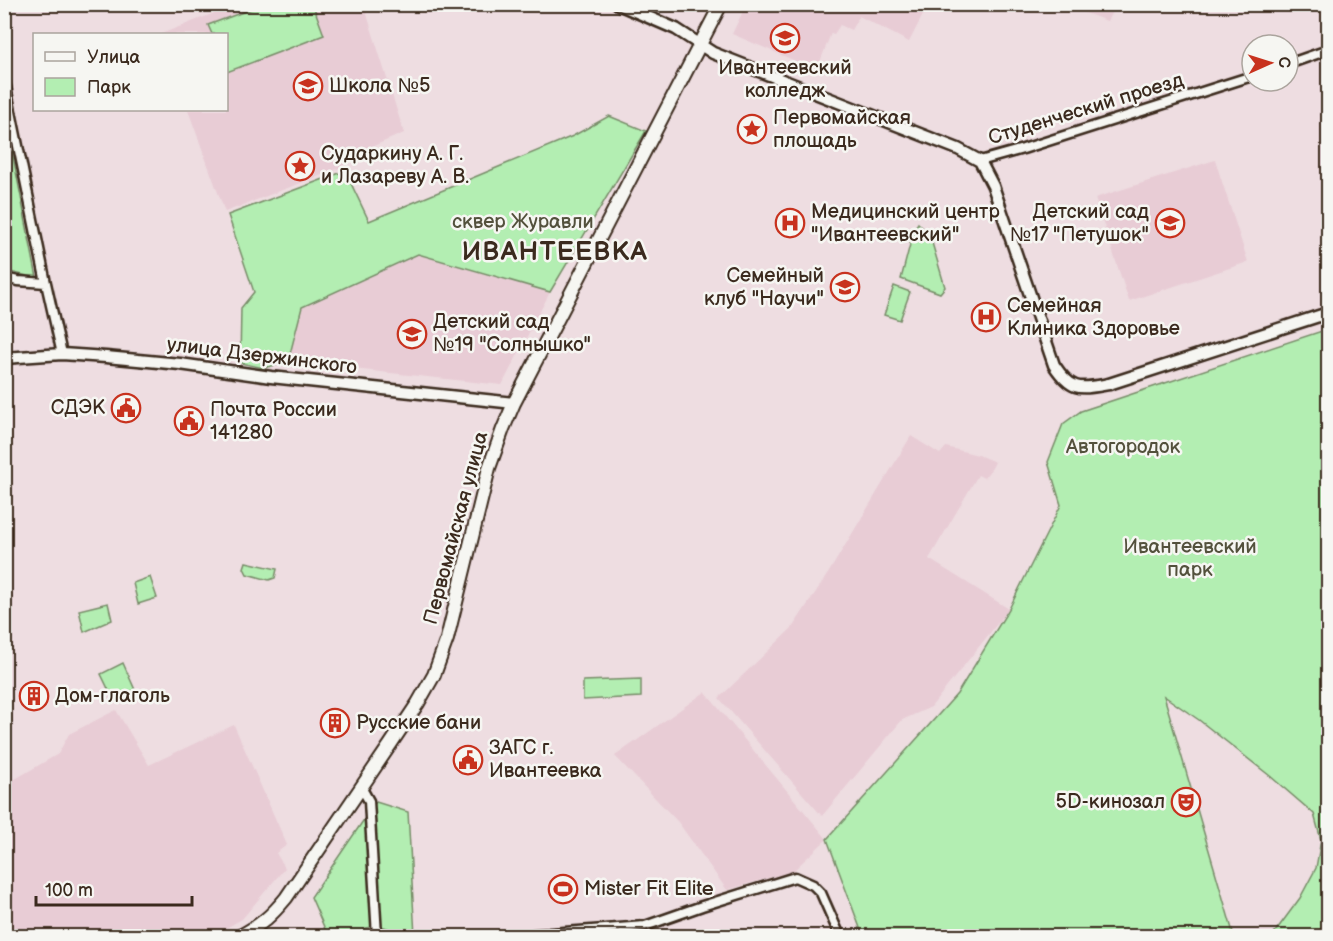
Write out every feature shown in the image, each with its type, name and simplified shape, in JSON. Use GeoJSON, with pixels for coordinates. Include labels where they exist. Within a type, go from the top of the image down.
{"type":"FeatureCollection","features":[{"type":"Feature","properties":{"kind":"main road","name":"Первомайская улица"},"geometry":{"type":"LineString","coordinates":[[240,936],[257,928],[286,898],[418,703],[438,666],[447,639],[489,468],[502,429],[721,4]]}},
{"type":"Feature","properties":{"kind":"street","name":"Студенческий проезд"},"geometry":{"type":"LineString","coordinates":[[618,4],[676,29],[713,53],[958,149],[980,161],[1240,80]]}},
{"type":"Feature","properties":{"kind":"street"},"geometry":{"type":"LineString","coordinates":[[1300,60],[1329,50]]}},
{"type":"Feature","properties":{"kind":"street"},"geometry":{"type":"LineString","coordinates":[[4,77],[62,354]]}},
{"type":"Feature","properties":{"kind":"street"},"geometry":{"type":"LineString","coordinates":[[980,161],[993,186],[1054,365],[1068,384],[1089,387],[1109,384],[1329,313]]}},
{"type":"Feature","properties":{"kind":"street"},"geometry":{"type":"LineString","coordinates":[[4,278],[46,283]]}},
{"type":"Feature","properties":{"kind":"street","name":"улица Дзержинского"},"geometry":{"type":"LineString","coordinates":[[4,358],[62,354],[147,361],[514,403]]}},
{"type":"Feature","properties":{"kind":"street"},"geometry":{"type":"LineString","coordinates":[[362,787],[369,801],[377,936]]}},
{"type":"Feature","properties":{"kind":"street"},"geometry":{"type":"LineString","coordinates":[[511,936],[645,926],[795,877],[813,885],[821,893],[840,936]]}},
{"type":"Feature","properties":{"kind":"shaded area","name":"Ивантеевский колледж"},"geometry":{"type":"Polygon","coordinates":[[[746,4],[928,5],[909,42],[859,16],[851,30],[840,25],[834,34],[831,33],[817,70],[732,34],[746,4]]]}},
{"type":"Feature","properties":{"kind":"shaded area"},"geometry":{"type":"Polygon","coordinates":[[[1116,4],[1107,21],[1064,5],[1116,4]]]}},
{"type":"Feature","properties":{"kind":"shaded area","name":"Школа №5"},"geometry":{"type":"Polygon","coordinates":[[[235,5],[364,5],[404,133],[357,153],[348,165],[225,212],[188,111],[228,111],[228,33],[164,33],[235,5]]]}},
{"type":"Feature","properties":{"kind":"shaded area","name":"Детский сад №17 \"Петушок\""},"geometry":{"type":"Polygon","coordinates":[[[1215,160],[1248,262],[1129,301],[1095,198],[1215,160]]]}},
{"type":"Feature","properties":{"kind":"shaded area","name":"Детский сад №19 \"Солнышко\""},"geometry":{"type":"Polygon","coordinates":[[[418,254],[550,292],[502,385],[288,362],[302,307],[418,254]]]}},
{"type":"Feature","properties":{"kind":"shaded area"},"geometry":{"type":"Polygon","coordinates":[[[911,436],[940,454],[946,447],[995,462],[984,478],[978,475],[929,559],[1009,609],[931,707],[902,720],[822,816],[719,698],[792,628],[829,572],[911,436]]]}},
{"type":"Feature","properties":{"kind":"shaded area"},"geometry":{"type":"Polygon","coordinates":[[[705,692],[827,839],[793,871],[727,890],[678,822],[615,756],[705,692]]]}},
{"type":"Feature","properties":{"kind":"shaded area"},"geometry":{"type":"Polygon","coordinates":[[[116,710],[149,765],[234,725],[287,845],[276,853],[285,868],[242,919],[212,936],[5,936],[5,785],[58,754],[69,734],[116,710]]]}},
{"type":"Feature","properties":{"kind":"green space"},"geometry":{"type":"Polygon","coordinates":[[[262,5],[313,5],[324,35],[228,72],[228,33],[212,33],[208,25],[262,5]]]}},
{"type":"Feature","properties":{"kind":"green space"},"geometry":{"type":"Polygon","coordinates":[[[5,116],[37,278],[5,271],[5,116]]]}},
{"type":"Feature","properties":{"kind":"green space","name":"сквер Журавли"},"geometry":{"type":"Polygon","coordinates":[[[609,116],[646,131],[550,292],[418,254],[302,307],[288,362],[264,368],[240,363],[241,308],[254,292],[228,215],[345,171],[369,221],[573,136],[609,116]]]}},
{"type":"Feature","properties":{"kind":"green space"},"geometry":{"type":"Polygon","coordinates":[[[918,223],[930,236],[945,287],[940,293],[901,279],[914,229],[918,223]]]}},
{"type":"Feature","properties":{"kind":"green space"},"geometry":{"type":"Polygon","coordinates":[[[894,286],[910,292],[900,320],[884,315],[894,286]]]}},
{"type":"Feature","properties":{"kind":"green space","name":"Ивантеевский парк"},"geometry":{"type":"Polygon","coordinates":[[[1328,329],[1328,936],[1272,936],[1300,898],[1316,868],[1321,840],[1314,814],[1199,720],[1164,696],[1234,936],[863,936],[827,839],[957,694],[1009,609],[1061,505],[1048,462],[1063,424],[1081,411],[1328,329]]]}},
{"type":"Feature","properties":{"kind":"green space"},"geometry":{"type":"Polygon","coordinates":[[[246,562],[277,569],[275,578],[269,580],[247,574],[244,568],[246,562]]]}},
{"type":"Feature","properties":{"kind":"green space"},"geometry":{"type":"Polygon","coordinates":[[[150,577],[157,598],[138,604],[133,583],[150,577]]]}},
{"type":"Feature","properties":{"kind":"green space"},"geometry":{"type":"Polygon","coordinates":[[[108,603],[112,620],[84,632],[79,610],[108,603]]]}},
{"type":"Feature","properties":{"kind":"green space"},"geometry":{"type":"Polygon","coordinates":[[[123,663],[135,690],[114,701],[101,674],[123,663]]]}},
{"type":"Feature","properties":{"kind":"green space"},"geometry":{"type":"Polygon","coordinates":[[[641,679],[641,697],[583,700],[583,681],[641,679]]]}},
{"type":"Feature","properties":{"kind":"green space"},"geometry":{"type":"Polygon","coordinates":[[[376,802],[408,812],[415,936],[381,926],[366,928],[362,936],[328,936],[311,897],[376,802]]]}},
{"type":"Feature","properties":{"kind":"place","name":"Ивантеевский колледж"},"geometry":{"type":"Point","coordinates":[785,38]}},
{"type":"Feature","properties":{"kind":"place","name":"Школа №5"},"geometry":{"type":"Point","coordinates":[308,86]}},
{"type":"Feature","properties":{"kind":"place","name":"Первомайская площадь"},"geometry":{"type":"Point","coordinates":[752,129]}},
{"type":"Feature","properties":{"kind":"place","name":"Сударкину А. Г. и Лазареву А. В."},"geometry":{"type":"Point","coordinates":[300,166]}},
{"type":"Feature","properties":{"kind":"place","name":"Медицинский центр \"Ивантеевский\""},"geometry":{"type":"Point","coordinates":[790,223]}},
{"type":"Feature","properties":{"kind":"place","name":"Детский сад №17 \"Петушок\""},"geometry":{"type":"Point","coordinates":[1170,223]}},
{"type":"Feature","properties":{"kind":"place","name":"Семейный клуб \"Научи\""},"geometry":{"type":"Point","coordinates":[845,287]}},
{"type":"Feature","properties":{"kind":"place","name":"Семейная Клиника Здоровье"},"geometry":{"type":"Point","coordinates":[986,317]}},
{"type":"Feature","properties":{"kind":"place","name":"Детский сад №19 \"Солнышко\""},"geometry":{"type":"Point","coordinates":[412,334]}},
{"type":"Feature","properties":{"kind":"place","name":"СДЭК"},"geometry":{"type":"Point","coordinates":[126,408]}},
{"type":"Feature","properties":{"kind":"place","name":"Почта России 141280"},"geometry":{"type":"Point","coordinates":[189,421]}},
{"type":"Feature","properties":{"kind":"place","name":"Дом-глаголь"},"geometry":{"type":"Point","coordinates":[34,696]}},
{"type":"Feature","properties":{"kind":"place","name":"Русские бани"},"geometry":{"type":"Point","coordinates":[335,723]}},
{"type":"Feature","properties":{"kind":"place","name":"ЗАГС г. Ивантеевка"},"geometry":{"type":"Point","coordinates":[468,760]}},
{"type":"Feature","properties":{"kind":"place","name":"5D-кинозал"},"geometry":{"type":"Point","coordinates":[1186,802]}},
{"type":"Feature","properties":{"kind":"place","name":"Mister Fit Elite"},"geometry":{"type":"Point","coordinates":[563,889]}},
{"type":"Feature","properties":{"kind":"district","name":"ИВАНТЕЕВКА"},"geometry":{"type":"Point","coordinates":[555,252]}},
{"type":"Feature","properties":{"kind":"park label","name":"Автогородок"},"geometry":{"type":"Point","coordinates":[1123,447]}}]}
